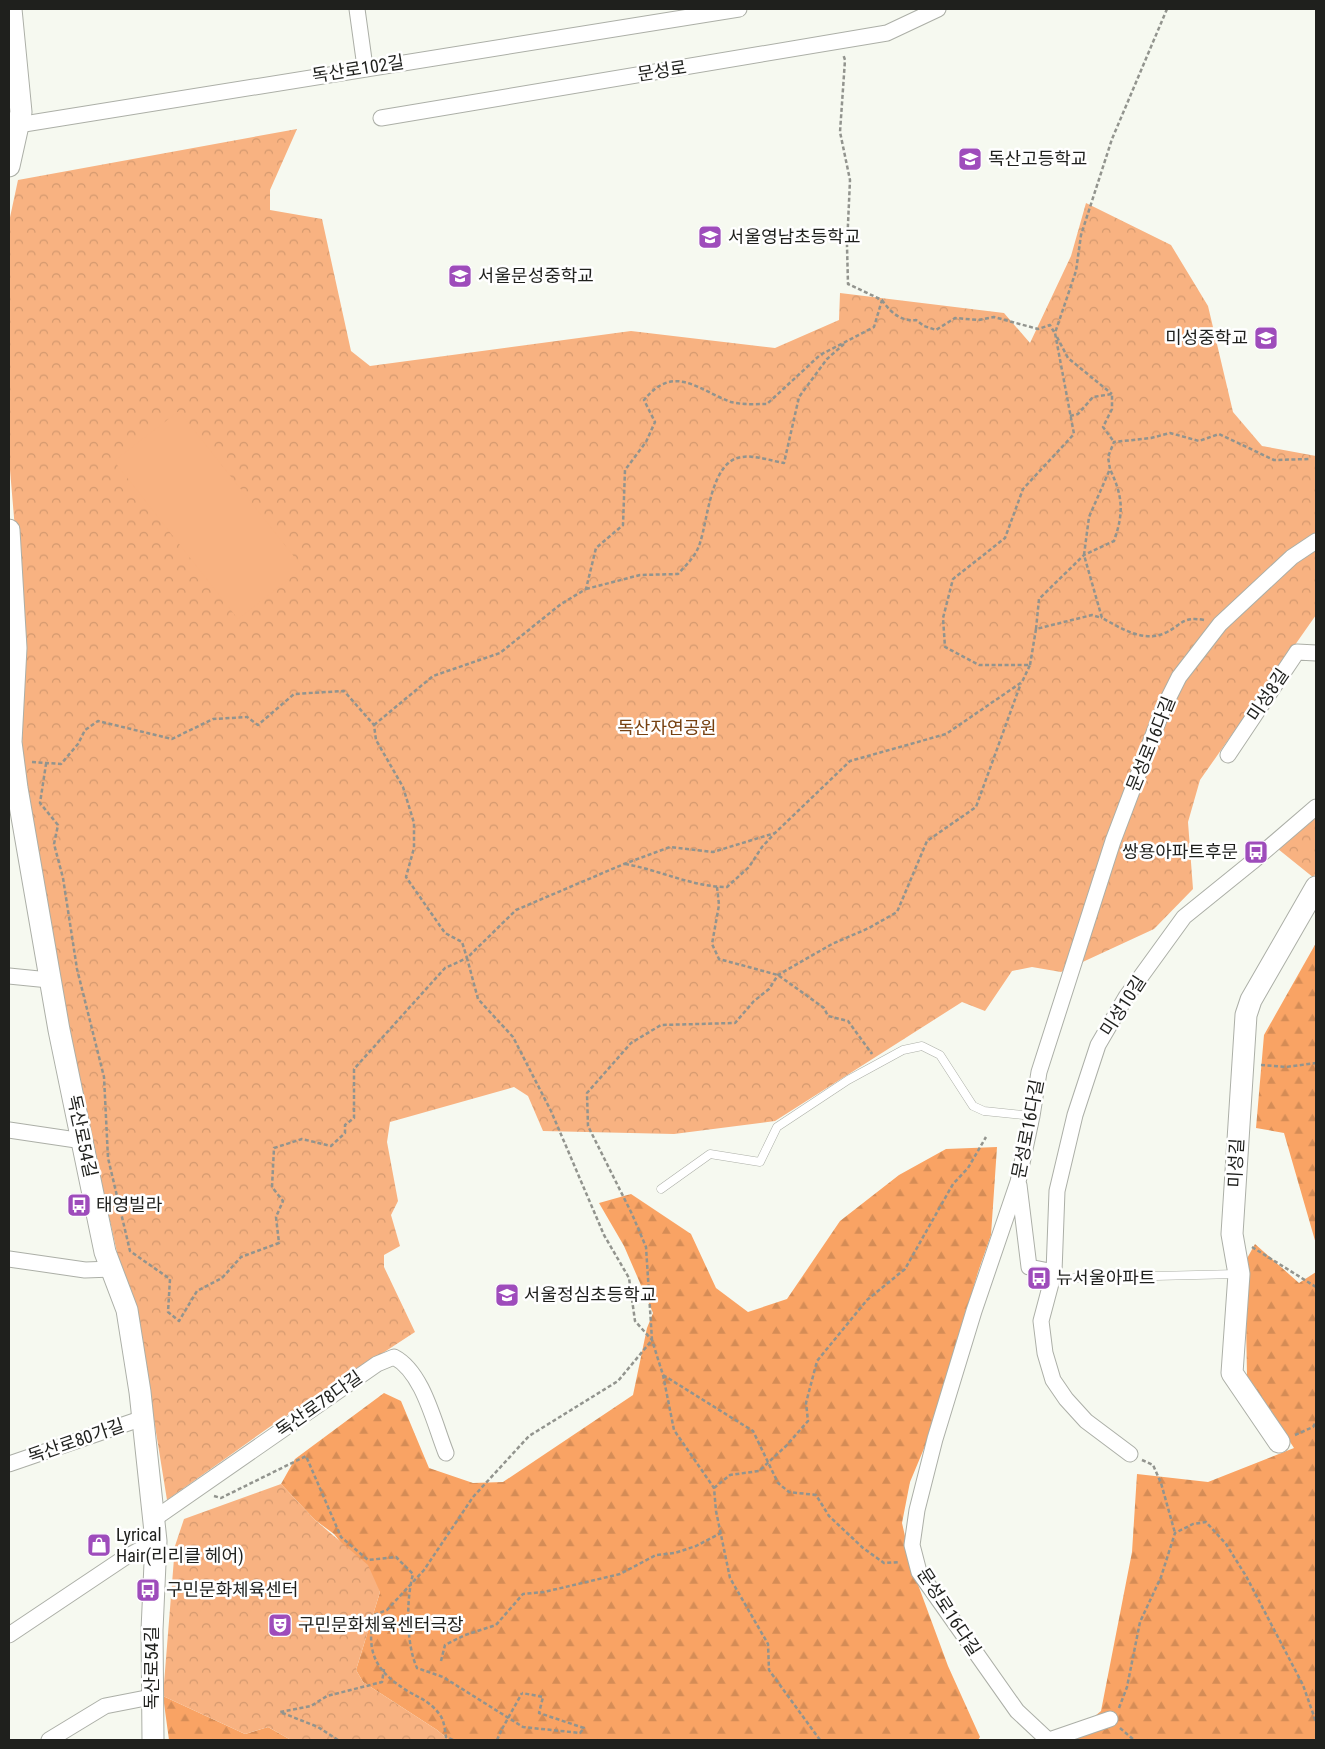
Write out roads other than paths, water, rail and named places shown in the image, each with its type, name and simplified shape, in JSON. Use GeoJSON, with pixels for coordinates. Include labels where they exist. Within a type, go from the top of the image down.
{"type":"FeatureCollection","features":[{"type":"Feature","properties":{"kind":"street"},"geometry":{"type":"LineString","coordinates":[[9,166],[21,112],[11,9]]}},
{"type":"Feature","properties":{"kind":"street"},"geometry":{"type":"LineString","coordinates":[[357,9],[365,67]]}},
{"type":"Feature","properties":{"kind":"street","name":"독산로102길"},"geometry":{"type":"LineString","coordinates":[[18,125],[675,13],[740,9]]}},
{"type":"Feature","properties":{"kind":"street","name":"문성로"},"geometry":{"type":"LineString","coordinates":[[381,118],[887,33],[938,9]]}},
{"type":"Feature","properties":{"kind":"street","name":"독산로54길"},"geometry":{"type":"LineString","coordinates":[[9,530],[16,628],[11,715],[15,811],[105,1252],[127,1310],[143,1418],[156,1541],[151,1697],[153,1740]]}},
{"type":"Feature","properties":{"kind":"street","name":"문성로16다길"},"geometry":{"type":"LineString","coordinates":[[1110,1719],[1049,1740],[1017,1711],[988,1673],[919,1572],[912,1545],[917,1510],[947,1399],[1018,1182],[1039,1072],[1112,841],[1163,709],[1179,677],[1217,628],[1292,557],[1316,541]]}},
{"type":"Feature","properties":{"kind":"street","name":"미성8길"},"geometry":{"type":"LineString","coordinates":[[1228,755],[1297,652],[1316,653]]}},
{"type":"Feature","properties":{"kind":"street","name":"미성10길"},"geometry":{"type":"LineString","coordinates":[[1130,1454],[1086,1421],[1066,1399],[1053,1380],[1045,1353],[1041,1321],[1054,1272],[1057,1191],[1075,1115],[1098,1045],[1126,997],[1184,916],[1252,862],[1316,807]]}},
{"type":"Feature","properties":{"kind":"street","name":"미성길"},"geometry":{"type":"LineString","coordinates":[[1279,1442],[1232,1372],[1239,1274],[1232,1234],[1242,1064],[1246,1015],[1251,1000],[1316,887]]}},
{"type":"Feature","properties":{"kind":"street"},"geometry":{"type":"LineString","coordinates":[[9,976],[49,980]]}},
{"type":"Feature","properties":{"kind":"street"},"geometry":{"type":"LineString","coordinates":[[9,1130],[83,1141]]}},
{"type":"Feature","properties":{"kind":"street"},"geometry":{"type":"LineString","coordinates":[[1018,1182],[1029,1267],[1054,1272]]}},
{"type":"Feature","properties":{"kind":"street"},"geometry":{"type":"LineString","coordinates":[[9,1259],[86,1270],[112,1269]]}},
{"type":"Feature","properties":{"kind":"street","name":"독산로78다길"},"geometry":{"type":"LineString","coordinates":[[154,1519],[377,1364],[394,1357],[406,1363],[417,1378],[446,1453]]}},
{"type":"Feature","properties":{"kind":"street","name":"독산로80가길"},"geometry":{"type":"LineString","coordinates":[[9,1464],[143,1418]]}},
{"type":"Feature","properties":{"kind":"street"},"geometry":{"type":"LineString","coordinates":[[9,1634],[124,1558],[156,1541]]}},
{"type":"Feature","properties":{"kind":"street"},"geometry":{"type":"LineString","coordinates":[[49,1740],[105,1706],[151,1697]]}},
{"type":"Feature","properties":{"kind":"lane"},"geometry":{"type":"LineString","coordinates":[[661,1189],[710,1154],[760,1162],[777,1127],[848,1080],[903,1050],[922,1046],[940,1055],[973,1106],[984,1111],[1032,1116]]}},
{"type":"Feature","properties":{"kind":"lane"},"geometry":{"type":"LineString","coordinates":[[1074,1278],[1239,1274]]}},
{"type":"Feature","properties":{"kind":"place","name":"독산고등학교"},"geometry":{"type":"Point","coordinates":[970,159]}},
{"type":"Feature","properties":{"kind":"place","name":"서울영남초등학교"},"geometry":{"type":"Point","coordinates":[710,237]}},
{"type":"Feature","properties":{"kind":"place","name":"서울문성중학교"},"geometry":{"type":"Point","coordinates":[460,276]}},
{"type":"Feature","properties":{"kind":"place","name":"미성중학교"},"geometry":{"type":"Point","coordinates":[1266,338]}},
{"type":"Feature","properties":{"kind":"place","name":"쌍용아파트후문"},"geometry":{"type":"Point","coordinates":[1256,852]}},
{"type":"Feature","properties":{"kind":"place","name":"태영빌라"},"geometry":{"type":"Point","coordinates":[79,1205]}},
{"type":"Feature","properties":{"kind":"place","name":"뉴서울아파트"},"geometry":{"type":"Point","coordinates":[1039,1278]}},
{"type":"Feature","properties":{"kind":"place","name":"서울정심초등학교"},"geometry":{"type":"Point","coordinates":[507,1295]}},
{"type":"Feature","properties":{"kind":"place","name":"Lyrical Hair(리리클 헤어)"},"geometry":{"type":"Point","coordinates":[99,1545]}},
{"type":"Feature","properties":{"kind":"place","name":"구민문화체육센터"},"geometry":{"type":"Point","coordinates":[148,1590]}},
{"type":"Feature","properties":{"kind":"place","name":"구민문화체육센터극장"},"geometry":{"type":"Point","coordinates":[280,1625]}},
{"type":"Feature","properties":{"kind":"park label","name":"독산자연공원"},"geometry":{"type":"Point","coordinates":[667,728]}}]}
